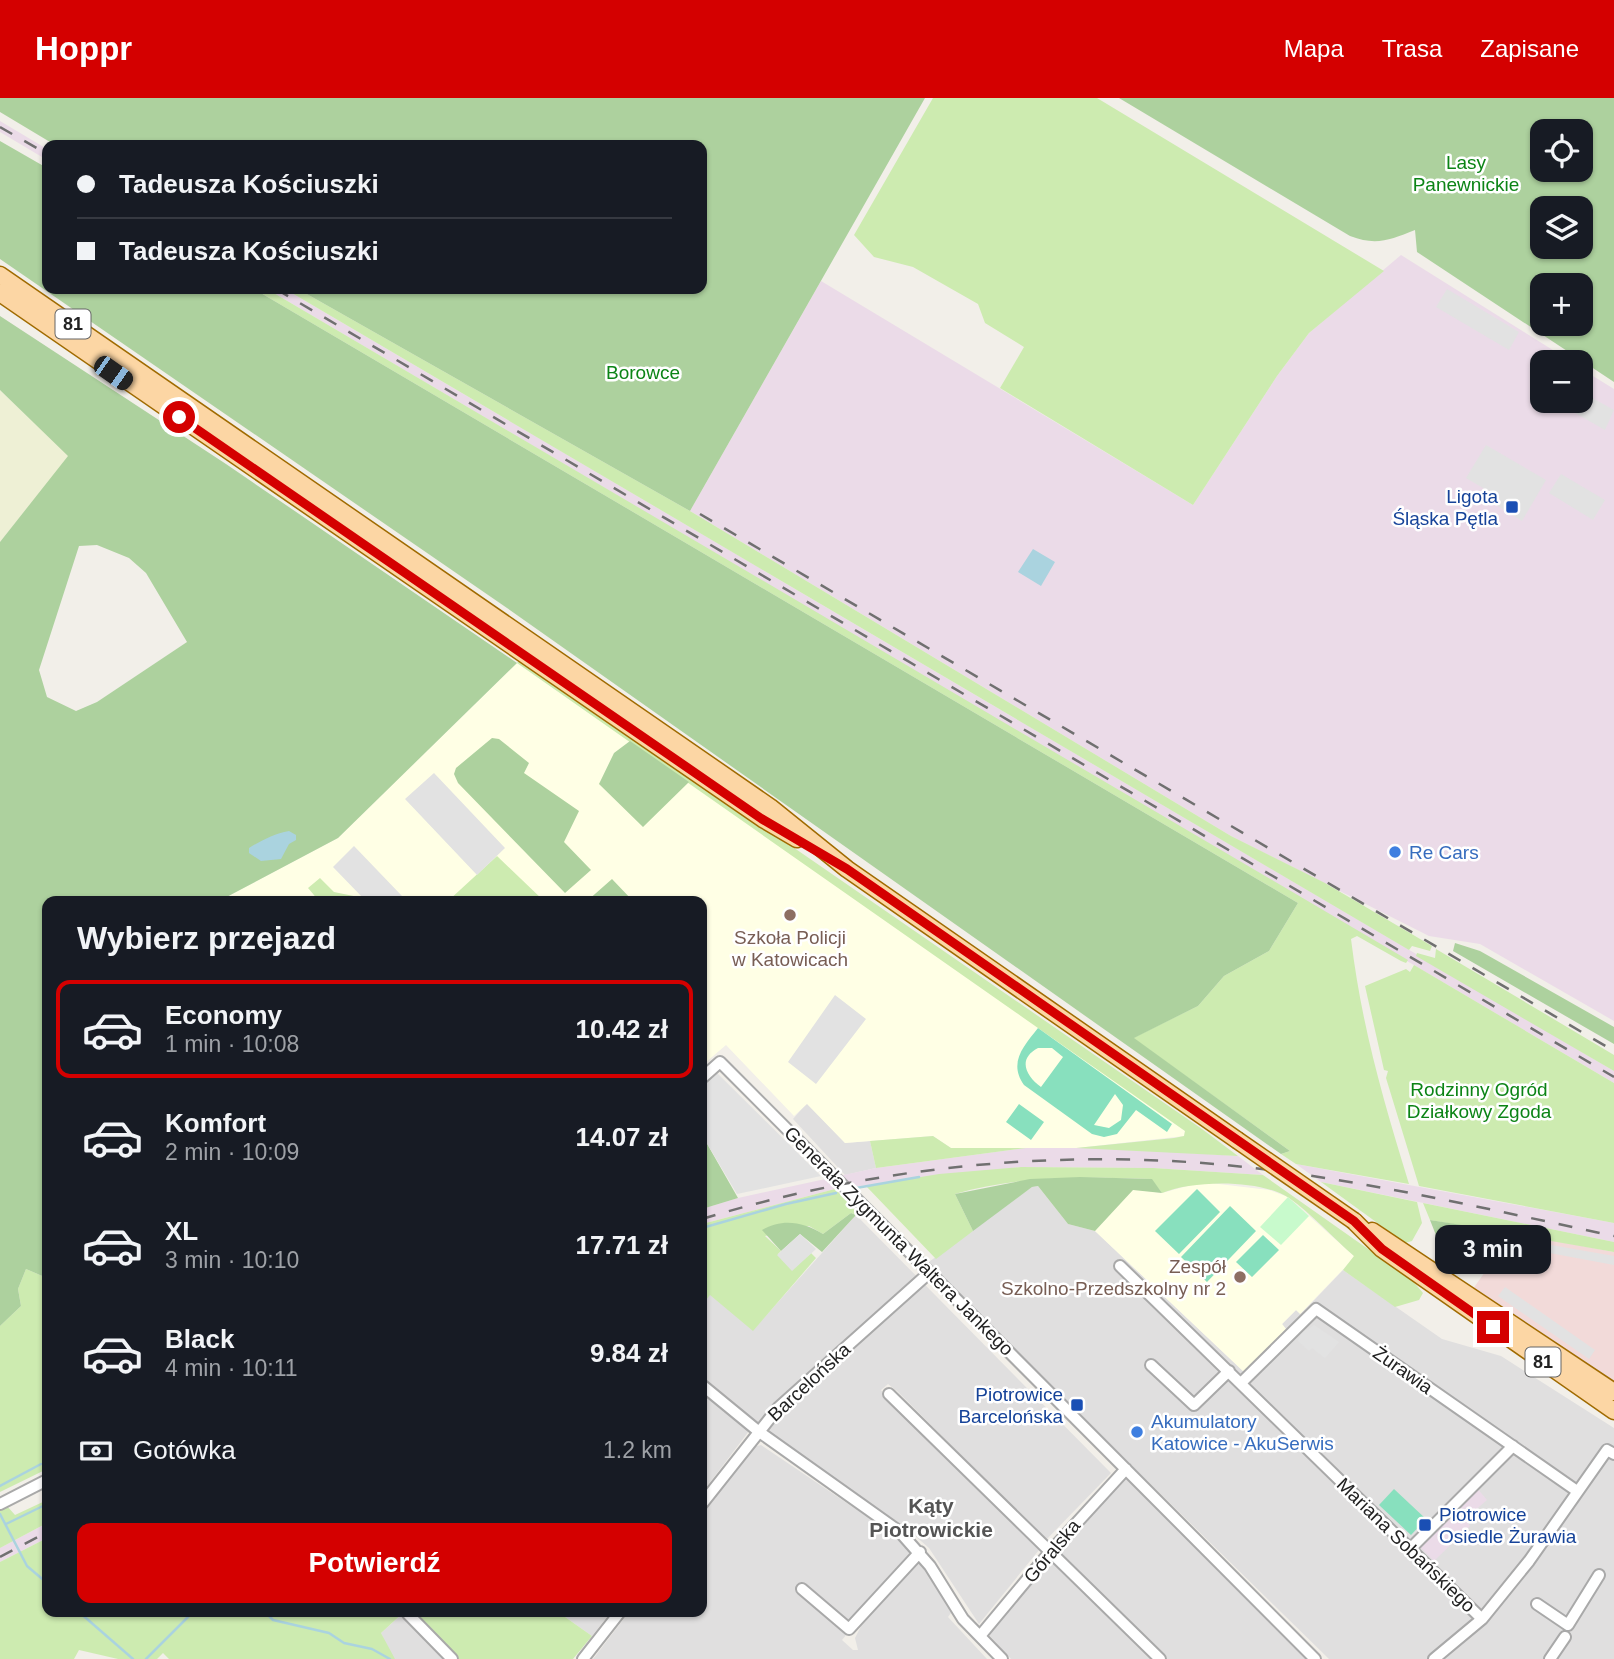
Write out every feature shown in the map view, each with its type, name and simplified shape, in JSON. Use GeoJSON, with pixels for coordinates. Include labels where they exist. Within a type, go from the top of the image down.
{"type":"FeatureCollection","features":[{"type":"Feature","properties":{"kind":"main road","name":"81"},"geometry":{"type":"LineString","coordinates":[[0,275],[759,799],[847,869],[1354,1221],[1412,1255],[1614,1392]]}},
{"type":"Feature","properties":{"kind":"main road","name":"81"},"geometry":{"type":"LineString","coordinates":[[0,293],[762,819],[847,869]]}},
{"type":"Feature","properties":{"kind":"main road","name":"81"},"geometry":{"type":"LineString","coordinates":[[1354,1221],[1382,1249],[1614,1411]]}},
{"type":"Feature","properties":{"kind":"street","name":"Generała Zygmunta Waltera Jankego"},"geometry":{"type":"LineString","coordinates":[[707,1074],[720,1062],[1315,1659]]}},
{"type":"Feature","properties":{"kind":"street","name":"Mariana Sobańskiego"},"geometry":{"type":"LineString","coordinates":[[1120,1265],[1482,1619]]}},
{"type":"Feature","properties":{"kind":"street","name":"Barcelońska"},"geometry":{"type":"LineString","coordinates":[[707,1497],[758,1431],[806,1382],[930,1272]]}},
{"type":"Feature","properties":{"kind":"street","name":"Żurawia"},"geometry":{"type":"LineString","coordinates":[[1241,1383],[1316,1309],[1577,1491]]}},
{"type":"Feature","properties":{"kind":"street"},"geometry":{"type":"LineString","coordinates":[[1151,1364],[1194,1405],[1229,1371]]}},
{"type":"Feature","properties":{"kind":"street"},"geometry":{"type":"LineString","coordinates":[[707,1389],[758,1431],[900,1532],[919,1552],[954,1607],[1002,1659]]}},
{"type":"Feature","properties":{"kind":"street"},"geometry":{"type":"LineString","coordinates":[[889,1394],[1160,1659]]}},
{"type":"Feature","properties":{"kind":"street"},"geometry":{"type":"LineString","coordinates":[[1410,1549],[1513,1446]]}},
{"type":"Feature","properties":{"kind":"street"},"geometry":{"type":"LineString","coordinates":[[1434,1659],[1482,1619],[1529,1560],[1607,1450],[1614,1454]]}},
{"type":"Feature","properties":{"kind":"street","name":"Góralska"},"geometry":{"type":"LineString","coordinates":[[981,1636],[1050,1552],[1126,1469]]}},
{"type":"Feature","properties":{"kind":"street"},"geometry":{"type":"LineString","coordinates":[[0,1504],[42,1483]]}},
{"type":"Feature","properties":{"kind":"street"},"geometry":{"type":"LineString","coordinates":[[802,1589],[849,1629],[919,1552]]}},
{"type":"Feature","properties":{"kind":"street"},"geometry":{"type":"LineString","coordinates":[[1537,1604],[1568,1625],[1599,1575]]}},
{"type":"Feature","properties":{"kind":"street"},"geometry":{"type":"LineString","coordinates":[[411,1617],[452,1659]]}},
{"type":"Feature","properties":{"kind":"street"},"geometry":{"type":"LineString","coordinates":[[583,1659],[616,1617]]}},
{"type":"Feature","properties":{"kind":"street"},"geometry":{"type":"LineString","coordinates":[[1550,1659],[1565,1637]]}},
{"type":"Feature","properties":{"kind":"shaded area"},"geometry":{"type":"Polygon","coordinates":[[[0,121],[42,146],[42,157],[0,132],[0,121]]]}},
{"type":"Feature","properties":{"kind":"shaded area"},"geometry":{"type":"Polygon","coordinates":[[[1401,255],[1553,350],[1530,350],[1530,413],[1593,413],[1593,376],[1614,389],[1614,1021],[1480,944],[1429,936],[1231,836],[690,511],[821,281],[1193,505],[1277,376],[1309,333],[1401,255]]]}},
{"type":"Feature","properties":{"kind":"shaded area"},"geometry":{"type":"Polygon","coordinates":[[[1447,289],[1519,332],[1509,350],[1436,307],[1447,289]]]}},
{"type":"Feature","properties":{"kind":"shaded area"},"geometry":{"type":"Polygon","coordinates":[[[275,294],[294,294],[1479,991],[1614,1071],[1614,1083],[275,294]]]}},
{"type":"Feature","properties":{"kind":"shaded area"},"geometry":{"type":"Polygon","coordinates":[[[0,390],[69,456],[0,542],[0,390]]]}},
{"type":"Feature","properties":{"kind":"shaded area"},"geometry":{"type":"Polygon","coordinates":[[[1593,398],[1614,410],[1605,430],[1575,413],[1593,413],[1593,398]]]}},
{"type":"Feature","properties":{"kind":"shaded area"},"geometry":{"type":"Polygon","coordinates":[[[1486,445],[1546,480],[1522,521],[1496,505],[1500,498],[1466,478],[1486,445]]]}},
{"type":"Feature","properties":{"kind":"shaded area"},"geometry":{"type":"Polygon","coordinates":[[[1561,474],[1605,500],[1593,520],[1549,493],[1561,474]]]}},
{"type":"Feature","properties":{"kind":"shaded area","name":"Szkoła Policji w Katowicach"},"geometry":{"type":"Polygon","coordinates":[[[517,663],[1045,1030],[1185,1131],[1184,1136],[1076,1148],[951,1148],[933,1136],[845,1143],[807,1104],[794,1116],[726,1045],[707,1061],[707,896],[228,896],[338,838],[517,663]]]}},
{"type":"Feature","properties":{"kind":"shaded area"},"geometry":{"type":"Polygon","coordinates":[[[434,773],[505,848],[477,875],[405,799],[434,773]]]}},
{"type":"Feature","properties":{"kind":"shaded area"},"geometry":{"type":"Polygon","coordinates":[[[354,846],[402,896],[361,896],[333,867],[354,846]]]}},
{"type":"Feature","properties":{"kind":"shaded area"},"geometry":{"type":"Polygon","coordinates":[[[835,995],[866,1019],[816,1084],[788,1062],[835,995]]]}},
{"type":"Feature","properties":{"kind":"shaded area"},"geometry":{"type":"Polygon","coordinates":[[[716,1072],[821,1176],[737,1194],[707,1143],[707,1078],[716,1072]]]}},
{"type":"Feature","properties":{"kind":"shaded area"},"geometry":{"type":"Polygon","coordinates":[[[807,1103],[845,1143],[870,1141],[876,1168],[845,1175],[793,1119],[807,1103]]]}},
{"type":"Feature","properties":{"kind":"shaded area"},"geometry":{"type":"Polygon","coordinates":[[[1026,1148],[1114,1148],[1238,1156],[1263,1175],[1153,1168],[1021,1167],[835,1189],[707,1223],[707,1207],[738,1198],[876,1168],[1026,1148]]]}},
{"type":"Feature","properties":{"kind":"shaded area"},"geometry":{"type":"Polygon","coordinates":[[[1296,1164],[1614,1223],[1614,1242],[1321,1182],[1296,1164]]]}},
{"type":"Feature","properties":{"kind":"shaded area","name":"Zespół Szkolno-Przedszkolny nr 2"},"geometry":{"type":"Polygon","coordinates":[[[1202,1182],[1269,1190],[1288,1197],[1355,1257],[1300,1314],[1296,1310],[1282,1324],[1286,1329],[1244,1372],[1095,1231],[1133,1189],[1162,1193],[1202,1182]]]}},
{"type":"Feature","properties":{"kind":"shaded area"},"geometry":{"type":"Polygon","coordinates":[[[1038,1186],[1068,1224],[1095,1231],[1244,1372],[1286,1329],[1282,1324],[1296,1310],[1301,1314],[1343,1270],[1442,1339],[1501,1356],[1614,1428],[1614,1659],[1329,1659],[926,1264],[1032,1187],[1038,1186]]]}},
{"type":"Feature","properties":{"kind":"shaded area"},"geometry":{"type":"Polygon","coordinates":[[[856,1215],[1111,1473],[1046,1540],[897,1391],[888,1384],[881,1390],[892,1405],[1039,1550],[979,1624],[929,1548],[906,1528],[749,1418],[707,1385],[707,1298],[710,1294],[753,1330],[856,1215]]]}},
{"type":"Feature","properties":{"kind":"shaded area"},"geometry":{"type":"Polygon","coordinates":[[[1512,1233],[1614,1252],[1614,1383],[1473,1289],[1512,1233]]]}},
{"type":"Feature","properties":{"kind":"shaded area"},"geometry":{"type":"Polygon","coordinates":[[[800,1234],[816,1249],[792,1271],[777,1255],[800,1234]]]}},
{"type":"Feature","properties":{"kind":"shaded area"},"geometry":{"type":"Polygon","coordinates":[[[1523,1240],[1614,1256],[1614,1265],[1522,1248],[1523,1240]]]}},
{"type":"Feature","properties":{"kind":"shaded area"},"geometry":{"type":"Polygon","coordinates":[[[1505,1287],[1595,1350],[1589,1359],[1498,1296],[1505,1287]]]}},
{"type":"Feature","properties":{"kind":"shaded area"},"geometry":{"type":"Polygon","coordinates":[[[1314,1325],[1339,1342],[1325,1358],[1312,1348],[1309,1351],[1298,1341],[1303,1329],[1308,1330],[1314,1325]]]}},
{"type":"Feature","properties":{"kind":"shaded area"},"geometry":{"type":"Polygon","coordinates":[[[707,1397],[749,1431],[707,1486],[707,1397]]]}},
{"type":"Feature","properties":{"kind":"shaded area"},"geometry":{"type":"Polygon","coordinates":[[[761,1445],[881,1526],[912,1552],[850,1619],[841,1619],[801,1584],[795,1589],[847,1634],[842,1640],[853,1650],[858,1650],[855,1638],[861,1626],[919,1560],[951,1613],[948,1617],[987,1659],[593,1659],[625,1617],[707,1617],[707,1508],[753,1447],[761,1445]]]}},
{"type":"Feature","properties":{"kind":"shaded area"},"geometry":{"type":"Polygon","coordinates":[[[1126,1475],[1309,1659],[1011,1659],[988,1634],[1062,1545],[1126,1475]]]}},
{"type":"Feature","properties":{"kind":"shaded area"},"geometry":{"type":"Polygon","coordinates":[[[1477,1488],[1487,1500],[1465,1519],[1470,1526],[1434,1561],[1420,1547],[1477,1488]]]}},
{"type":"Feature","properties":{"kind":"shaded area"},"geometry":{"type":"Polygon","coordinates":[[[42,1526],[42,1541],[0,1562],[0,1548],[42,1526]]]}},
{"type":"Feature","properties":{"kind":"shaded area"},"geometry":{"type":"Polygon","coordinates":[[[399,1617],[403,1617],[444,1659],[395,1659],[381,1633],[399,1617]]]}},
{"type":"Feature","properties":{"kind":"shaded area"},"geometry":{"type":"Polygon","coordinates":[[[565,1617],[607,1617],[592,1636],[565,1617]]]}},
{"type":"Feature","properties":{"kind":"green space","name":"Borowce"},"geometry":{"type":"Polygon","coordinates":[[[0,98],[925,98],[690,511],[307,294],[707,294],[707,140],[47,140],[0,112],[0,98]]]}},
{"type":"Feature","properties":{"kind":"green space"},"geometry":{"type":"Polygon","coordinates":[[[933,98],[1097,98],[1384,271],[1309,333],[1277,376],[1193,505],[1000,388],[1024,347],[985,323],[978,304],[913,267],[874,257],[854,235],[933,98]]]}},
{"type":"Feature","properties":{"kind":"green space","name":"Lasy Panewnickie"},"geometry":{"type":"Polygon","coordinates":[[[1119,98],[1614,98],[1614,382],[1593,368],[1593,350],[1566,350],[1544,336],[1593,336],[1593,273],[1530,273],[1530,327],[1417,252],[1415,230],[1383,240],[1359,239],[1119,98]]]}},
{"type":"Feature","properties":{"kind":"green space"},"geometry":{"type":"Polygon","coordinates":[[[0,141],[42,165],[42,288],[0,259],[0,141]]]}},
{"type":"Feature","properties":{"kind":"green space"},"geometry":{"type":"Polygon","coordinates":[[[51,294],[263,294],[1298,903],[1269,951],[1224,976],[1198,1006],[1134,1038],[1290,1151],[1281,1154],[507,608],[51,294]]]}},
{"type":"Feature","properties":{"kind":"green space","name":"Rodzinny Ogród Działkowy Zgoda"},"geometry":{"type":"Polygon","coordinates":[[[263,294],[276,294],[1408,960],[1406,963],[1401,961],[1357,936],[1351,939],[1374,1063],[1409,1184],[1296,1164],[1281,1154],[1290,1151],[1133,1038],[1198,1006],[1224,976],[1269,951],[1298,903],[263,294]]]}},
{"type":"Feature","properties":{"kind":"green space"},"geometry":{"type":"Polygon","coordinates":[[[294,294],[307,294],[690,511],[1231,836],[1325,883],[1432,946],[1430,951],[1412,946],[1409,950],[294,294]]]}},
{"type":"Feature","properties":{"kind":"green space"},"geometry":{"type":"Polygon","coordinates":[[[0,316],[226,464],[517,663],[338,838],[228,896],[42,896],[42,1276],[26,1269],[18,1289],[21,1306],[0,1326],[0,542],[68,456],[0,390],[0,316]],[[97,545],[79,546],[39,670],[47,697],[76,711],[97,702],[187,642],[146,573],[129,558],[97,545]]]}},
{"type":"Feature","properties":{"kind":"green space"},"geometry":{"type":"Polygon","coordinates":[[[520,659],[1238,1156],[1076,1148],[1174,1138],[1184,1136],[1185,1131],[517,663],[520,659]]]}},
{"type":"Feature","properties":{"kind":"green space"},"geometry":{"type":"Polygon","coordinates":[[[492,738],[499,739],[529,763],[524,773],[579,811],[564,842],[591,870],[565,893],[458,783],[454,774],[456,768],[492,738]]]}},
{"type":"Feature","properties":{"kind":"green space"},"geometry":{"type":"Polygon","coordinates":[[[630,741],[689,782],[643,827],[599,784],[614,753],[630,741]]]}},
{"type":"Feature","properties":{"kind":"green space"},"geometry":{"type":"Polygon","coordinates":[[[497,856],[539,896],[453,896],[497,856]]]}},
{"type":"Feature","properties":{"kind":"green space"},"geometry":{"type":"Polygon","coordinates":[[[320,878],[334,892],[354,896],[315,896],[308,888],[320,878]]]}},
{"type":"Feature","properties":{"kind":"green space"},"geometry":{"type":"Polygon","coordinates":[[[612,879],[628,896],[593,896],[612,879]]]}},
{"type":"Feature","properties":{"kind":"green space"},"geometry":{"type":"Polygon","coordinates":[[[1455,943],[1480,951],[1614,1027],[1614,1044],[1453,951],[1455,943]]]}},
{"type":"Feature","properties":{"kind":"green space"},"geometry":{"type":"Polygon","coordinates":[[[1436,949],[1614,1055],[1614,1071],[1416,956],[1417,953],[1435,958],[1436,949]]]}},
{"type":"Feature","properties":{"kind":"green space","name":"Rodzinny Ogród Działkowy Zgoda"},"geometry":{"type":"Polygon","coordinates":[[[1414,965],[1614,1083],[1614,1223],[1419,1186],[1386,1078],[1388,1071],[1384,1070],[1365,986],[1406,969],[1410,972],[1414,965]]]}},
{"type":"Feature","properties":{"kind":"green space"},"geometry":{"type":"Polygon","coordinates":[[[1038,1028],[1172,1124],[1167,1132],[1136,1110],[1117,1134],[1104,1137],[1092,1134],[1024,1085],[1019,1077],[1018,1062],[1023,1048],[1038,1028]],[[1038,1048],[1028,1057],[1026,1068],[1031,1078],[1041,1087],[1063,1057],[1052,1048],[1038,1048]],[[1115,1094],[1094,1125],[1109,1128],[1121,1120],[1123,1105],[1115,1094]]]}},
{"type":"Feature","properties":{"kind":"green space"},"geometry":{"type":"Polygon","coordinates":[[[1019,1104],[1044,1122],[1031,1140],[1006,1122],[1019,1104]]]}},
{"type":"Feature","properties":{"kind":"green space"},"geometry":{"type":"Polygon","coordinates":[[[933,1136],[951,1148],[1026,1148],[876,1168],[870,1141],[933,1136]]]}},
{"type":"Feature","properties":{"kind":"green space"},"geometry":{"type":"Polygon","coordinates":[[[707,1144],[738,1198],[707,1207],[707,1144]]]}},
{"type":"Feature","properties":{"kind":"green space"},"geometry":{"type":"Polygon","coordinates":[[[1021,1167],[1153,1168],[1263,1175],[1412,1280],[1423,1293],[1419,1300],[1395,1307],[1343,1270],[1354,1256],[1314,1219],[1289,1198],[1261,1187],[1208,1184],[1162,1193],[1151,1179],[1077,1178],[1028,1180],[979,1188],[955,1194],[973,1231],[936,1259],[866,1186],[939,1174],[1021,1167]]]}},
{"type":"Feature","properties":{"kind":"green space"},"geometry":{"type":"Polygon","coordinates":[[[1030,1179],[1152,1179],[1162,1193],[1133,1190],[1095,1231],[1068,1224],[1038,1186],[1032,1187],[973,1231],[955,1194],[1030,1179]]]}},
{"type":"Feature","properties":{"kind":"green space"},"geometry":{"type":"Polygon","coordinates":[[[1321,1182],[1417,1202],[1422,1223],[1412,1241],[1405,1243],[1321,1182]]]}},
{"type":"Feature","properties":{"kind":"green space"},"geometry":{"type":"Polygon","coordinates":[[[835,1189],[853,1207],[856,1215],[851,1213],[823,1234],[809,1226],[765,1236],[781,1251],[778,1254],[792,1270],[811,1253],[816,1258],[753,1331],[710,1295],[707,1299],[707,1223],[835,1189]]]}},
{"type":"Feature","properties":{"kind":"green space"},"geometry":{"type":"Polygon","coordinates":[[[1197,1189],[1220,1212],[1179,1254],[1155,1231],[1197,1189]]]}},
{"type":"Feature","properties":{"kind":"green space"},"geometry":{"type":"Polygon","coordinates":[[[1288,1197],[1309,1216],[1281,1245],[1260,1227],[1288,1197]]]}},
{"type":"Feature","properties":{"kind":"green space"},"geometry":{"type":"Polygon","coordinates":[[[1423,1203],[1614,1242],[1614,1252],[1430,1220],[1423,1203]]]}},
{"type":"Feature","properties":{"kind":"green space"},"geometry":{"type":"Polygon","coordinates":[[[1230,1206],[1256,1231],[1207,1282],[1181,1257],[1230,1206]]]}},
{"type":"Feature","properties":{"kind":"green space"},"geometry":{"type":"Polygon","coordinates":[[[851,1213],[856,1215],[822,1252],[800,1234],[781,1251],[762,1230],[778,1224],[793,1223],[823,1234],[851,1213]]]}},
{"type":"Feature","properties":{"kind":"green space"},"geometry":{"type":"Polygon","coordinates":[[[1430,1220],[1512,1233],[1485,1272],[1449,1252],[1443,1253],[1430,1220]]]}},
{"type":"Feature","properties":{"kind":"green space"},"geometry":{"type":"Polygon","coordinates":[[[1263,1235],[1279,1250],[1252,1277],[1236,1262],[1263,1235]]]}},
{"type":"Feature","properties":{"kind":"green space"},"geometry":{"type":"Polygon","coordinates":[[[26,1269],[42,1276],[42,1471],[0,1492],[0,1326],[21,1306],[18,1289],[26,1269]]]}},
{"type":"Feature","properties":{"kind":"green space"},"geometry":{"type":"Polygon","coordinates":[[[1394,1489],[1426,1519],[1411,1535],[1379,1505],[1394,1489]]]}},
{"type":"Feature","properties":{"kind":"green space"},"geometry":{"type":"Polygon","coordinates":[[[42,1502],[42,1526],[0,1548],[0,1510],[7,1506],[15,1515],[42,1502]]]}},
{"type":"Feature","properties":{"kind":"green space"},"geometry":{"type":"Polygon","coordinates":[[[42,1541],[42,1617],[399,1617],[381,1633],[395,1659],[169,1659],[163,1653],[157,1659],[118,1659],[79,1650],[74,1659],[0,1659],[0,1562],[42,1541]]]}},
{"type":"Feature","properties":{"kind":"green space"},"geometry":{"type":"Polygon","coordinates":[[[416,1617],[565,1617],[592,1636],[573,1659],[459,1659],[416,1617]]]}},
{"type":"Feature","properties":{"kind":"water"},"geometry":{"type":"Polygon","coordinates":[[[1033,549],[1055,562],[1041,586],[1018,572],[1033,549]]]}},
{"type":"Feature","properties":{"kind":"water"},"geometry":{"type":"Polygon","coordinates":[[[289,831],[296,835],[296,840],[289,844],[281,859],[261,861],[249,853],[249,848],[259,842],[289,831]]]}},
{"type":"Feature","properties":{"kind":"waterway"},"geometry":{"type":"LineString","coordinates":[[856,1188],[919,1177]]}},
{"type":"Feature","properties":{"kind":"waterway"},"geometry":{"type":"LineString","coordinates":[[707,1227],[836,1193]]}},
{"type":"Feature","properties":{"kind":"waterway"},"geometry":{"type":"LineString","coordinates":[[0,1486],[41,1464]]}},
{"type":"Feature","properties":{"kind":"waterway"},"geometry":{"type":"LineString","coordinates":[[6,1524],[42,1506]]}},
{"type":"Feature","properties":{"kind":"waterway"},"geometry":{"type":"LineString","coordinates":[[0,1514],[27,1566],[42,1579]]}},
{"type":"Feature","properties":{"kind":"waterway"},"geometry":{"type":"LineString","coordinates":[[85,1617],[133,1659]]}},
{"type":"Feature","properties":{"kind":"waterway"},"geometry":{"type":"LineString","coordinates":[[146,1659],[188,1617]]}},
{"type":"Feature","properties":{"kind":"waterway"},"geometry":{"type":"LineString","coordinates":[[270,1617],[273,1620],[329,1633],[344,1643],[372,1649],[390,1659]]}},
{"type":"Feature","properties":{"kind":"railway"},"geometry":{"type":"LineString","coordinates":[[0,127],[42,151]]}},
{"type":"Feature","properties":{"kind":"railway"},"geometry":{"type":"LineString","coordinates":[[284,294],[1614,1077]]}},
{"type":"Feature","properties":{"kind":"railway"},"geometry":{"type":"LineString","coordinates":[[700,514],[1614,1051]]}},
{"type":"Feature","properties":{"kind":"railway"},"geometry":{"type":"LineString","coordinates":[[707,1218],[835,1186],[903,1174],[971,1166],[1108,1159],[1245,1167],[1338,1180],[1614,1236]]}},
{"type":"Feature","properties":{"kind":"railway"},"geometry":{"type":"LineString","coordinates":[[0,1557],[42,1535]]}},
{"type":"Feature","properties":{"kind":"place","name":"Ligota Śląska Pętla"},"geometry":{"type":"Point","coordinates":[1512,507]}},
{"type":"Feature","properties":{"kind":"place","name":"Re Cars"},"geometry":{"type":"Point","coordinates":[1395,852]}},
{"type":"Feature","properties":{"kind":"place","name":"Szkoła Policji w Katowicach"},"geometry":{"type":"Point","coordinates":[790,915]}},
{"type":"Feature","properties":{"kind":"place","name":"Zespół Szkolno-Przedszkolny nr 2"},"geometry":{"type":"Point","coordinates":[1240,1277]}},
{"type":"Feature","properties":{"kind":"place","name":"Piotrowice Barcelońska"},"geometry":{"type":"Point","coordinates":[1077,1405]}},
{"type":"Feature","properties":{"kind":"place","name":"Akumulatory Katowice - AkuSerwis"},"geometry":{"type":"Point","coordinates":[1137,1432]}},
{"type":"Feature","properties":{"kind":"place","name":"Piotrowice Osiedle Żurawia"},"geometry":{"type":"Point","coordinates":[1425,1525]}},
{"type":"Feature","properties":{"kind":"district","name":"Kąty Piotrowickie"},"geometry":{"type":"Point","coordinates":[931,1517]}},
{"type":"Feature","properties":{"kind":"route"},"geometry":{"type":"LineString","coordinates":[[179,417],[762,819],[847,869],[1354,1221],[1382,1249],[1493,1327]]}}]}
